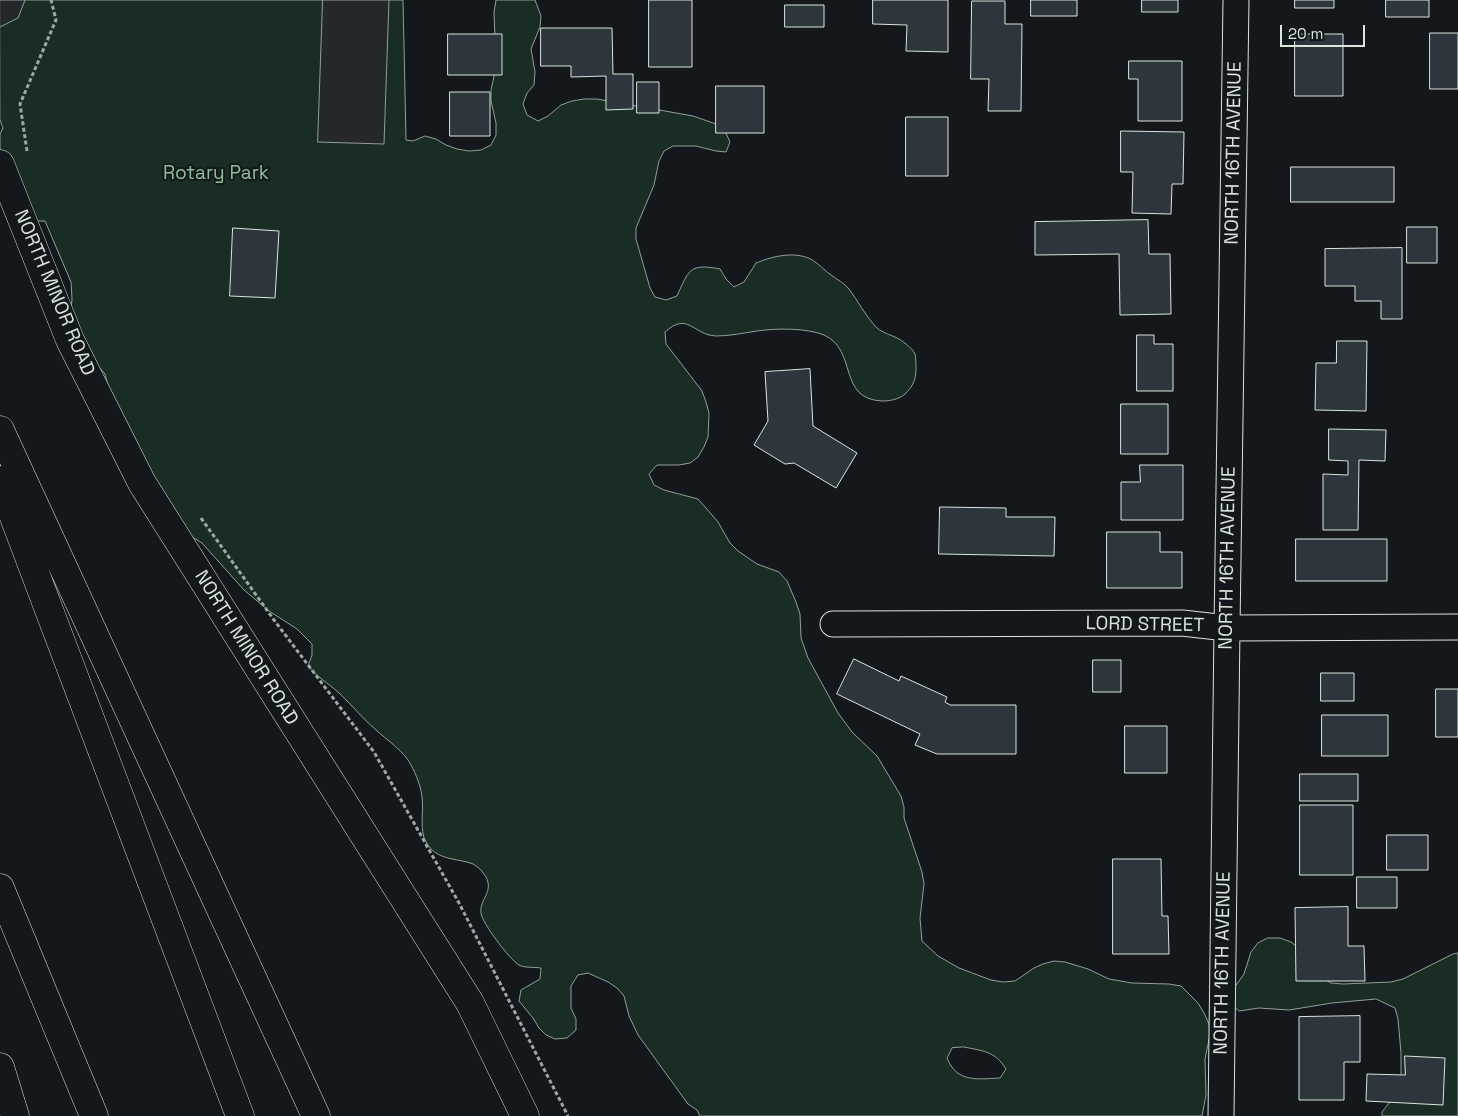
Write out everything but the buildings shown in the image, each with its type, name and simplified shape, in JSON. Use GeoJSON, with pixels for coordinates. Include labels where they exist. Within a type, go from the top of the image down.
{"type":"FeatureCollection","features":[{"type":"Feature","properties":{"kind":"main road","name":"NORTH MINOR ROAD"},"geometry":{"type":"LineString","coordinates":[[0,164],[70,340],[142,483],[470,1003],[525,1116]]}},
{"type":"Feature","properties":{"kind":"main road"},"geometry":{"type":"LineString","coordinates":[[0,430],[316,1116]]}},
{"type":"Feature","properties":{"kind":"main road"},"geometry":{"type":"LineString","coordinates":[[0,480],[240,1116]]}},
{"type":"Feature","properties":{"kind":"main road"},"geometry":{"type":"LineString","coordinates":[[0,888],[94,1116]]}},
{"type":"Feature","properties":{"kind":"main road"},"geometry":{"type":"LineString","coordinates":[[0,1067],[15,1116]]}},
{"type":"Feature","properties":{"kind":"street","name":"NORTH 16TH AVENUE"},"geometry":{"type":"LineString","coordinates":[[1221,1116],[1226,628],[1236,0]]}},
{"type":"Feature","properties":{"kind":"street","name":"LORD STREET"},"geometry":{"type":"LineString","coordinates":[[833,624],[1182,623],[1226,628],[1458,627]]}},
{"type":"Feature","properties":{"kind":"path"},"geometry":{"type":"LineString","coordinates":[[29,156],[20,104],[56,20],[51,0]]}},
{"type":"Feature","properties":{"kind":"path"},"geometry":{"type":"LineString","coordinates":[[200,517],[274,620],[374,752],[459,904],[568,1116]]}},
{"type":"Feature","properties":{"kind":"green space","name":"Rotary Park"},"geometry":{"type":"Polygon","coordinates":[[[0,0],[403,0],[406,140],[413,141],[425,136],[457,149],[481,150],[491,145],[496,135],[491,90],[496,67],[494,12],[496,0],[535,0],[541,16],[540,27],[531,49],[535,72],[534,85],[527,93],[523,104],[527,115],[538,121],[548,116],[561,105],[584,99],[597,99],[693,116],[716,124],[725,131],[730,142],[726,152],[696,146],[673,146],[664,151],[659,161],[654,185],[636,228],[636,239],[650,288],[655,297],[666,300],[677,296],[688,274],[696,268],[710,267],[720,269],[734,287],[744,282],[756,263],[785,255],[807,258],[847,287],[877,328],[901,340],[912,349],[915,354],[916,367],[914,382],[904,395],[898,398],[882,401],[868,398],[859,392],[853,383],[841,351],[834,342],[824,335],[809,331],[782,329],[716,336],[708,335],[685,324],[673,326],[665,332],[666,344],[702,391],[709,413],[708,437],[698,457],[690,463],[657,465],[649,474],[654,485],[664,490],[698,499],[718,522],[730,543],[738,551],[757,564],[779,572],[787,581],[800,614],[801,638],[808,658],[838,713],[852,732],[877,756],[901,796],[904,818],[922,872],[924,884],[920,918],[922,941],[938,956],[959,968],[991,980],[1015,981],[1034,968],[1054,961],[1065,962],[1088,969],[1109,979],[1132,983],[1181,986],[1198,1003],[1209,1024],[1210,1035],[1205,1059],[1206,1095],[1202,1116],[700,1116],[697,1110],[688,1104],[638,1035],[629,1016],[624,996],[608,982],[588,973],[578,975],[571,986],[571,1008],[576,1019],[576,1030],[567,1038],[555,1039],[546,1035],[519,1001],[521,990],[540,979],[541,968],[524,967],[515,962],[486,925],[481,908],[487,892],[488,882],[481,870],[473,864],[435,853],[426,842],[423,832],[421,789],[408,760],[339,693],[308,666],[312,655],[312,644],[297,629],[269,611],[244,590],[202,543],[184,532],[162,510],[110,394],[105,374],[70,322],[71,282],[45,221],[32,221],[0,189],[0,134],[3,128],[0,120],[0,0]],[[964,1047],[952,1048],[947,1058],[956,1072],[962,1076],[976,1079],[1000,1078],[1006,1069],[993,1055],[964,1047]]]}},
{"type":"Feature","properties":{"kind":"green space"},"geometry":{"type":"Polygon","coordinates":[[[1268,938],[1280,938],[1291,942],[1300,949],[1322,978],[1331,983],[1343,984],[1391,982],[1403,979],[1458,953],[1458,1116],[1382,1116],[1382,1112],[1398,1095],[1401,1085],[1401,1053],[1398,1019],[1395,1008],[1376,999],[1332,1003],[1289,1010],[1259,1008],[1239,1011],[1231,1004],[1231,992],[1244,974],[1251,952],[1258,943],[1268,938]]]}},
{"type":"Feature","properties":{"kind":"shaded area"},"geometry":{"type":"Polygon","coordinates":[[[0,0],[25,0],[18,18],[0,27],[0,0]]]}},
{"type":"Feature","properties":{"kind":"shaded area"},"geometry":{"type":"Polygon","coordinates":[[[323,0],[389,0],[384,144],[318,142],[323,0]]]}}]}
